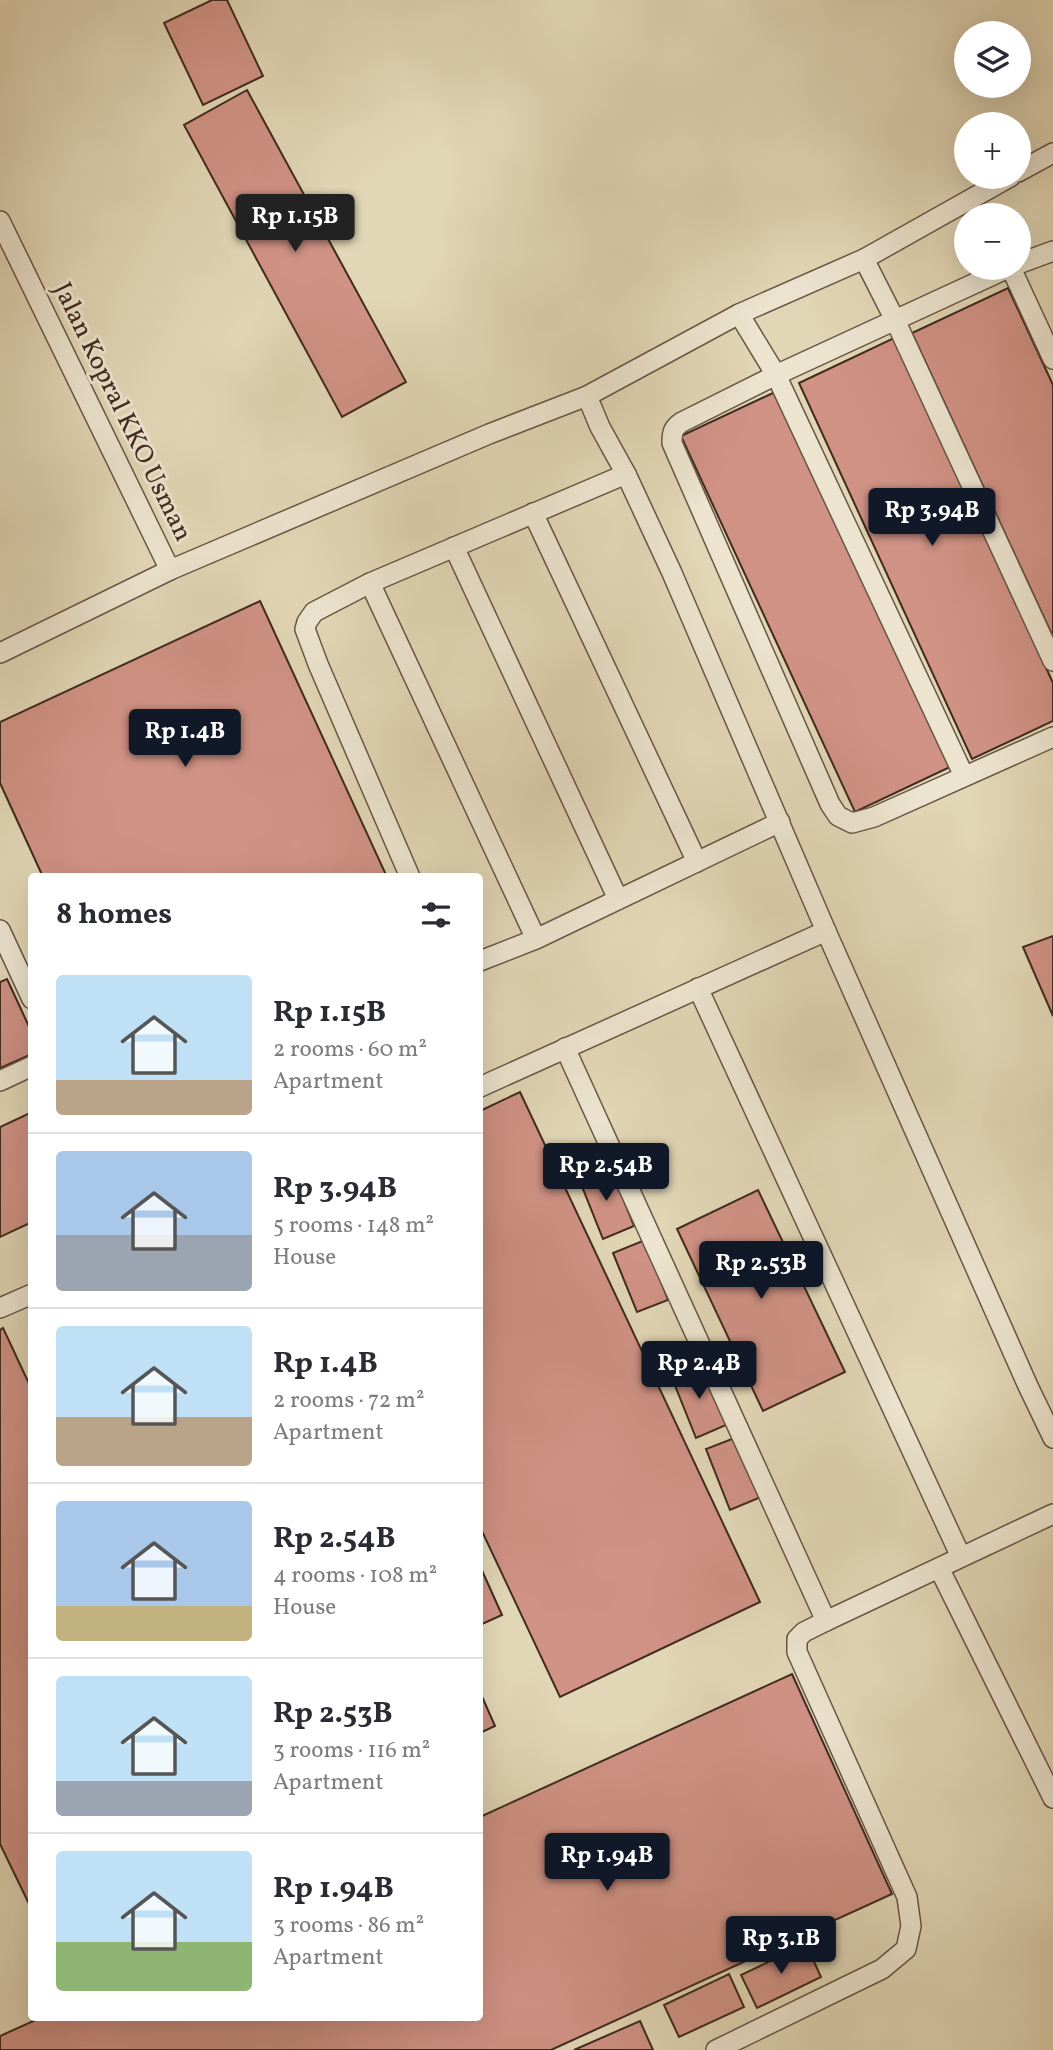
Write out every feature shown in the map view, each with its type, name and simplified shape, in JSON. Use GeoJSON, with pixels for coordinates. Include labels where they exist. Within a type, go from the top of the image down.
{"type":"FeatureCollection","features":[{"type":"Feature","properties":{"kind":"lane"},"geometry":{"type":"LineString","coordinates":[[1031,165],[1053,153]]}},
{"type":"Feature","properties":{"kind":"lane"},"geometry":{"type":"LineString","coordinates":[[170,570],[489,433],[587,396],[739,314],[864,259],[989,189]]}},
{"type":"Feature","properties":{"kind":"lane","name":"Jalan Kopral KKO Usman"},"geometry":{"type":"LineString","coordinates":[[0,221],[170,570],[0,653]]}},
{"type":"Feature","properties":{"kind":"lane"},"geometry":{"type":"LineString","coordinates":[[1031,259],[1053,251]]}},
{"type":"Feature","properties":{"kind":"lane"},"geometry":{"type":"LineString","coordinates":[[864,259],[895,320],[1053,662]]}},
{"type":"Feature","properties":{"kind":"lane"},"geometry":{"type":"LineString","coordinates":[[983,280],[776,375],[675,427],[672,443],[830,804],[838,816],[852,823],[874,817],[1053,737]]}},
{"type":"Feature","properties":{"kind":"lane"},"geometry":{"type":"LineString","coordinates":[[1016,280],[1053,359]]}},
{"type":"Feature","properties":{"kind":"lane"},"geometry":{"type":"LineString","coordinates":[[739,314],[776,375],[964,776]]}},
{"type":"Feature","properties":{"kind":"lane"},"geometry":{"type":"LineString","coordinates":[[587,396],[672,573],[826,931],[1053,1438]]}},
{"type":"Feature","properties":{"kind":"lane"},"geometry":{"type":"LineString","coordinates":[[408,873],[318,664],[305,629],[307,622],[314,612],[370,583],[626,474]]}},
{"type":"Feature","properties":{"kind":"lane"},"geometry":{"type":"LineString","coordinates":[[533,513],[696,862]]}},
{"type":"Feature","properties":{"kind":"lane"},"geometry":{"type":"LineString","coordinates":[[454,548],[618,899]]}},
{"type":"Feature","properties":{"kind":"lane"},"geometry":{"type":"LineString","coordinates":[[370,583],[536,939]]}},
{"type":"Feature","properties":{"kind":"lane"},"geometry":{"type":"LineString","coordinates":[[483,960],[536,939],[780,822]]}},
{"type":"Feature","properties":{"kind":"lane"},"geometry":{"type":"LineString","coordinates":[[0,930],[6,960],[28,993]]}},
{"type":"Feature","properties":{"kind":"lane"},"geometry":{"type":"LineString","coordinates":[[483,1086],[826,931]]}},
{"type":"Feature","properties":{"kind":"lane"},"geometry":{"type":"LineString","coordinates":[[698,988],[961,1557]]}},
{"type":"Feature","properties":{"kind":"lane"},"geometry":{"type":"LineString","coordinates":[[565,1048],[826,1620]]}},
{"type":"Feature","properties":{"kind":"lane"},"geometry":{"type":"LineString","coordinates":[[0,1081],[28,1068]]}},
{"type":"Feature","properties":{"kind":"lane"},"geometry":{"type":"LineString","coordinates":[[0,1308],[28,1296]]}},
{"type":"Feature","properties":{"kind":"lane"},"geometry":{"type":"LineString","coordinates":[[716,2050],[882,1969],[906,1949],[911,1926],[906,1897],[797,1652],[797,1639],[826,1620],[1053,1514]]}},
{"type":"Feature","properties":{"kind":"lane"},"geometry":{"type":"LineString","coordinates":[[939,1568],[1053,1798]]}},
{"type":"Feature","properties":{"kind":"building"},"geometry":{"type":"Polygon","coordinates":[[[212,0],[227,0],[263,76],[203,105],[164,23],[212,0]]]}},
{"type":"Feature","properties":{"kind":"building"},"geometry":{"type":"Polygon","coordinates":[[[247,90],[406,382],[342,417],[184,125],[247,90]]]}},
{"type":"Feature","properties":{"kind":"building"},"geometry":{"type":"Polygon","coordinates":[[[1008,288],[1053,385],[1053,637],[912,333],[1008,288]]]}},
{"type":"Feature","properties":{"kind":"building"},"geometry":{"type":"Polygon","coordinates":[[[894,338],[1053,683],[1053,721],[972,759],[799,383],[894,338]]]}},
{"type":"Feature","properties":{"kind":"building"},"geometry":{"type":"Polygon","coordinates":[[[777,391],[950,767],[855,812],[681,436],[777,391]]]}},
{"type":"Feature","properties":{"kind":"building"},"geometry":{"type":"Polygon","coordinates":[[[260,601],[385,873],[41,873],[0,783],[0,722],[260,601]]]}},
{"type":"Feature","properties":{"kind":"building"},"geometry":{"type":"Polygon","coordinates":[[[1053,936],[1053,1016],[1023,947],[1053,936]]]}},
{"type":"Feature","properties":{"kind":"building"},"geometry":{"type":"Polygon","coordinates":[[[7,979],[28,1024],[28,1056],[0,1068],[0,982],[7,979]]]}},
{"type":"Feature","properties":{"kind":"building"},"geometry":{"type":"Polygon","coordinates":[[[520,1092],[760,1602],[560,1697],[483,1533],[483,1110],[520,1092]]]}},
{"type":"Feature","properties":{"kind":"building"},"geometry":{"type":"Polygon","coordinates":[[[28,1114],[28,1224],[0,1237],[0,1127],[28,1114]]]}},
{"type":"Feature","properties":{"kind":"building"},"geometry":{"type":"Polygon","coordinates":[[[610,1166],[634,1226],[603,1239],[579,1179],[610,1166]]]}},
{"type":"Feature","properties":{"kind":"building"},"geometry":{"type":"Polygon","coordinates":[[[758,1190],[845,1372],[763,1411],[677,1229],[758,1190]]]}},
{"type":"Feature","properties":{"kind":"building"},"geometry":{"type":"Polygon","coordinates":[[[645,1240],[668,1300],[637,1312],[613,1253],[645,1240]]]}},
{"type":"Feature","properties":{"kind":"building"},"geometry":{"type":"Polygon","coordinates":[[[3,1328],[28,1381],[28,1902],[0,1844],[0,1330],[3,1328]]]}},
{"type":"Feature","properties":{"kind":"building"},"geometry":{"type":"Polygon","coordinates":[[[703,1365],[726,1425],[696,1438],[672,1378],[703,1365]]]}},
{"type":"Feature","properties":{"kind":"building"},"geometry":{"type":"Polygon","coordinates":[[[737,1437],[761,1497],[730,1510],[706,1449],[737,1437]]]}},
{"type":"Feature","properties":{"kind":"building"},"geometry":{"type":"Polygon","coordinates":[[[483,1573],[502,1615],[483,1624],[483,1573]]]}},
{"type":"Feature","properties":{"kind":"building"},"geometry":{"type":"Polygon","coordinates":[[[792,1674],[892,1894],[551,2050],[0,2050],[0,2036],[33,2021],[483,2021],[483,1816],[792,1674]]]}},
{"type":"Feature","properties":{"kind":"building"},"geometry":{"type":"Polygon","coordinates":[[[483,1699],[495,1726],[483,1732],[483,1699]]]}},
{"type":"Feature","properties":{"kind":"building"},"geometry":{"type":"Polygon","coordinates":[[[806,1944],[821,1977],[757,2008],[741,1975],[806,1944]]]}},
{"type":"Feature","properties":{"kind":"building"},"geometry":{"type":"Polygon","coordinates":[[[729,1974],[744,2007],[679,2037],[664,2005],[729,1974]]]}},
{"type":"Feature","properties":{"kind":"building"},"geometry":{"type":"Polygon","coordinates":[[[640,2021],[653,2050],[574,2050],[640,2021]]]}}]}
